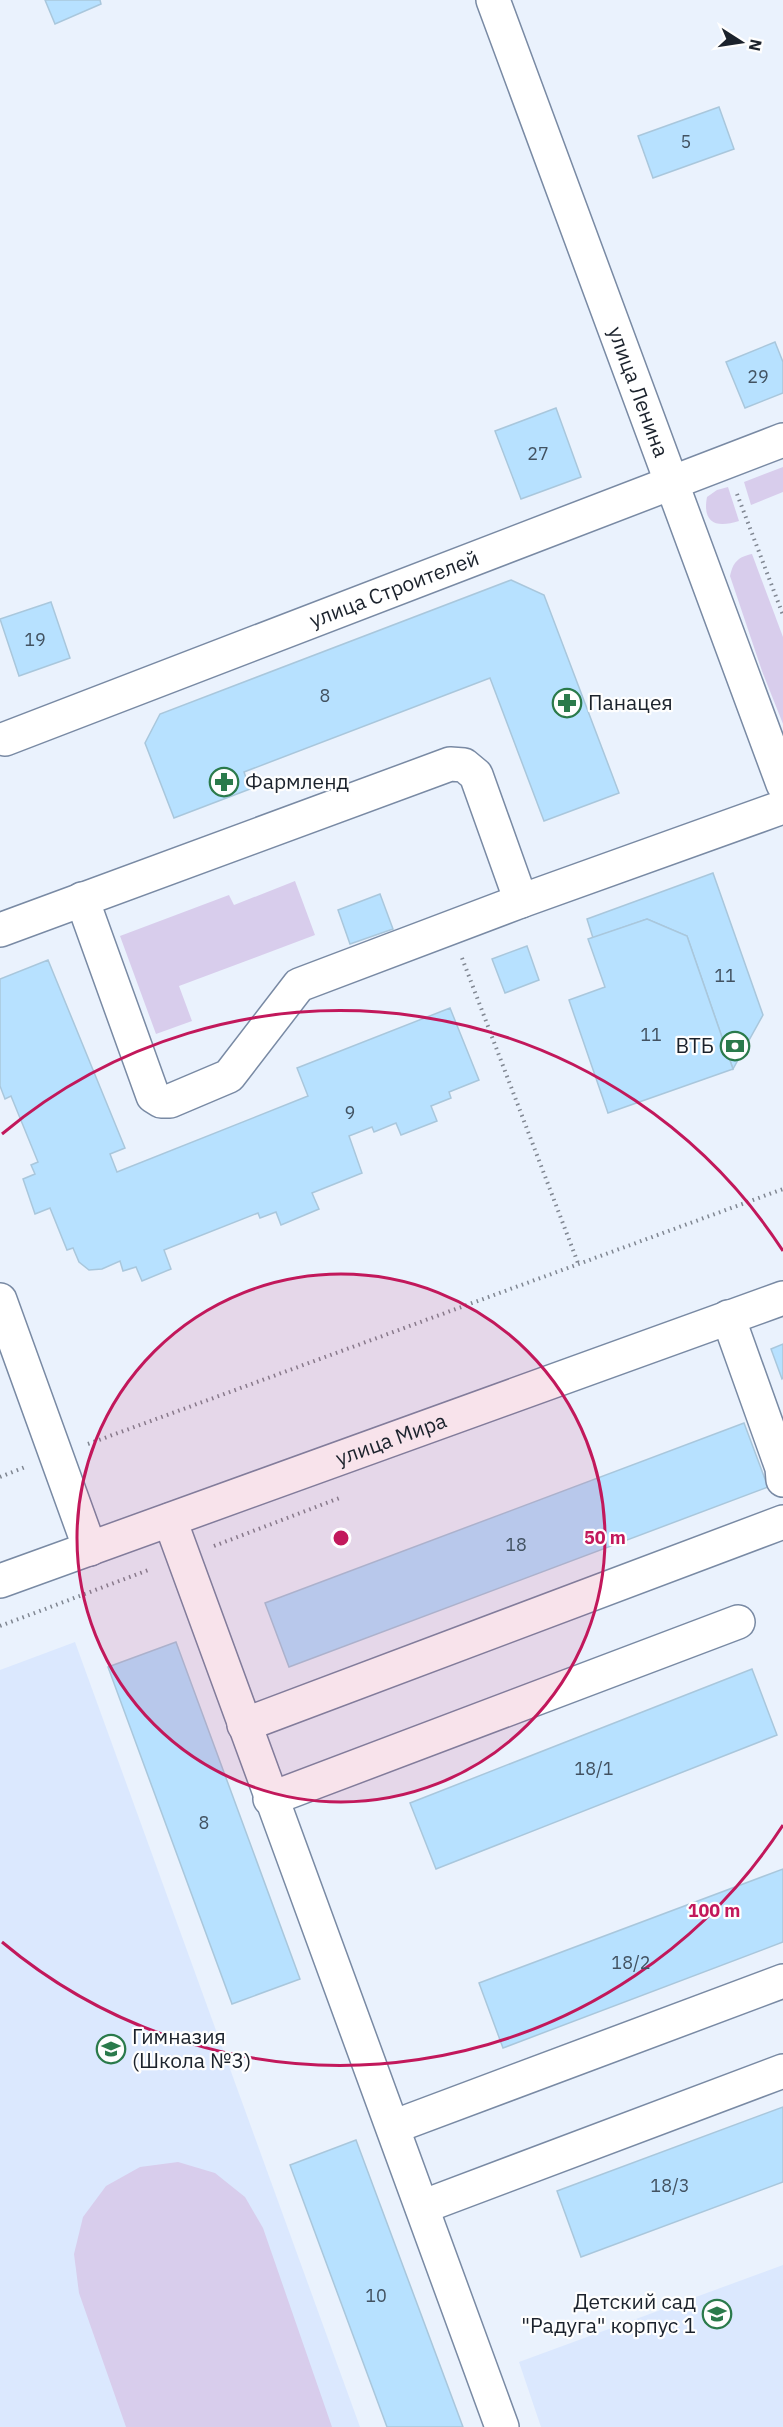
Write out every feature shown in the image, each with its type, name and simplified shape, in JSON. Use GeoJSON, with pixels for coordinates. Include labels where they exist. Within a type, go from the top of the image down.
{"type":"FeatureCollection","features":[{"type":"Feature","properties":{"kind":"street","name":"улица Ленина"},"geometry":{"type":"LineString","coordinates":[[493,0],[783,784]]}},
{"type":"Feature","properties":{"kind":"street","name":"улица Строителей"},"geometry":{"type":"LineString","coordinates":[[5,739],[783,440]]}},
{"type":"Feature","properties":{"kind":"street"},"geometry":{"type":"LineString","coordinates":[[0,930],[450,764],[464,765],[476,775],[521,901]]}},
{"type":"Feature","properties":{"kind":"street"},"geometry":{"type":"LineString","coordinates":[[82,899],[153,1096],[161,1101],[170,1101],[229,1076],[299,986],[521,901],[783,807]]}},
{"type":"Feature","properties":{"kind":"street","name":"улица Мира"},"geometry":{"type":"LineString","coordinates":[[0,1581],[783,1298]]}},
{"type":"Feature","properties":{"kind":"street"},"geometry":{"type":"LineString","coordinates":[[0,1300],[90,1549]]}},
{"type":"Feature","properties":{"kind":"street"},"geometry":{"type":"LineString","coordinates":[[728,1317],[782,1468],[783,1480]]}},
{"type":"Feature","properties":{"kind":"street"},"geometry":{"type":"LineString","coordinates":[[170,1520],[270,1799],[502,2427]]}},
{"type":"Feature","properties":{"kind":"street"},"geometry":{"type":"LineString","coordinates":[[244,1725],[783,1522]]}},
{"type":"Feature","properties":{"kind":"street"},"geometry":{"type":"LineString","coordinates":[[270,1799],[738,1622]]}},
{"type":"Feature","properties":{"kind":"street"},"geometry":{"type":"LineString","coordinates":[[393,2127],[783,1981]]}},
{"type":"Feature","properties":{"kind":"street"},"geometry":{"type":"LineString","coordinates":[[422,2207],[783,2071]]}},
{"type":"Feature","properties":{"kind":"path"},"geometry":{"type":"LineString","coordinates":[[737,493],[783,615]]}},
{"type":"Feature","properties":{"kind":"path"},"geometry":{"type":"LineString","coordinates":[[450,928],[578,1263]]}},
{"type":"Feature","properties":{"kind":"path"},"geometry":{"type":"LineString","coordinates":[[0,1477],[783,1189]]}},
{"type":"Feature","properties":{"kind":"shaded area"},"geometry":{"type":"Polygon","coordinates":[[[783,467],[783,492],[751,505],[744,482],[783,467]]]}},
{"type":"Feature","properties":{"kind":"shaded area"},"geometry":{"type":"Polygon","coordinates":[[[728,487],[739,521],[718,524],[709,518],[706,506],[707,497],[717,490],[728,487]]]}},
{"type":"Feature","properties":{"kind":"shaded area"},"geometry":{"type":"Polygon","coordinates":[[[752,554],[783,637],[783,724],[762,671],[730,576],[737,561],[752,554]]]}},
{"type":"Feature","properties":{"kind":"shaded area"},"geometry":{"type":"Polygon","coordinates":[[[295,881],[315,935],[179,986],[192,1021],[156,1034],[120,936],[229,895],[234,905],[295,881]]]}},
{"type":"Feature","properties":{"kind":"shaded area","name":"Гимназия (Школа №3)"},"geometry":{"type":"Polygon","coordinates":[[[75,1642],[360,2427],[0,2427],[0,1670],[75,1642]]]}},
{"type":"Feature","properties":{"kind":"shaded area"},"geometry":{"type":"Polygon","coordinates":[[[178,2162],[215,2173],[245,2197],[263,2228],[332,2427],[126,2427],[79,2293],[74,2254],[83,2217],[106,2186],[140,2167],[178,2162]]]}},
{"type":"Feature","properties":{"kind":"shaded area","name":"Детский сад \"Радуга\" корпус 1"},"geometry":{"type":"Polygon","coordinates":[[[783,2265],[783,2427],[541,2427],[519,2362],[783,2265]]]}},
{"type":"Feature","properties":{"kind":"building"},"geometry":{"type":"Polygon","coordinates":[[[45,0],[100,0],[101,4],[55,24],[45,0]]]}},
{"type":"Feature","properties":{"kind":"building"},"geometry":{"type":"Polygon","coordinates":[[[719,107],[734,149],[653,178],[638,136],[719,107]]]}},
{"type":"Feature","properties":{"kind":"building"},"geometry":{"type":"Polygon","coordinates":[[[775,342],[783,362],[783,393],[745,408],[726,362],[775,342]]]}},
{"type":"Feature","properties":{"kind":"building"},"geometry":{"type":"Polygon","coordinates":[[[556,408],[581,477],[521,499],[495,431],[556,408]]]}},
{"type":"Feature","properties":{"kind":"building"},"geometry":{"type":"Polygon","coordinates":[[[511,580],[544,595],[619,793],[544,821],[490,678],[244,772],[250,789],[174,818],[145,743],[160,714],[511,580]]]}},
{"type":"Feature","properties":{"kind":"building"},"geometry":{"type":"Polygon","coordinates":[[[51,602],[70,658],[19,676],[0,619],[51,602]]]}},
{"type":"Feature","properties":{"kind":"building"},"geometry":{"type":"Polygon","coordinates":[[[713,873],[763,1015],[733,1069],[687,936],[647,919],[593,938],[587,919],[713,873]]]}},
{"type":"Feature","properties":{"kind":"building"},"geometry":{"type":"Polygon","coordinates":[[[380,894],[393,929],[350,944],[338,910],[380,894]]]}},
{"type":"Feature","properties":{"kind":"building"},"geometry":{"type":"Polygon","coordinates":[[[647,919],[687,936],[733,1069],[608,1113],[569,1000],[605,987],[588,939],[647,919]]]}},
{"type":"Feature","properties":{"kind":"building"},"geometry":{"type":"Polygon","coordinates":[[[527,946],[539,980],[505,993],[492,959],[527,946]]]}},
{"type":"Feature","properties":{"kind":"building"},"geometry":{"type":"Polygon","coordinates":[[[48,960],[125,1148],[110,1154],[117,1172],[308,1096],[297,1068],[450,1008],[479,1080],[449,1092],[451,1098],[431,1106],[437,1121],[401,1135],[396,1123],[374,1132],[372,1127],[349,1136],[362,1173],[312,1193],[319,1209],[281,1225],[276,1212],[260,1218],[258,1213],[164,1250],[171,1269],[142,1281],[136,1267],[123,1271],[120,1261],[102,1269],[89,1270],[79,1262],[73,1248],[67,1250],[50,1208],[35,1214],[23,1179],[35,1174],[31,1165],[38,1162],[11,1096],[5,1099],[0,1086],[0,979],[48,960]]]}},
{"type":"Feature","properties":{"kind":"building"},"geometry":{"type":"Polygon","coordinates":[[[783,1344],[783,1378],[782,1379],[771,1349],[783,1344]]]}},
{"type":"Feature","properties":{"kind":"building"},"geometry":{"type":"Polygon","coordinates":[[[744,1423],[768,1487],[289,1667],[265,1603],[744,1423]]]}},
{"type":"Feature","properties":{"kind":"building"},"geometry":{"type":"Polygon","coordinates":[[[176,1642],[300,1979],[232,2004],[108,1667],[176,1642]]]}},
{"type":"Feature","properties":{"kind":"building"},"geometry":{"type":"Polygon","coordinates":[[[752,1669],[777,1735],[436,1869],[410,1803],[752,1669]]]}},
{"type":"Feature","properties":{"kind":"building"},"geometry":{"type":"Polygon","coordinates":[[[783,1869],[783,1942],[503,2048],[479,1983],[783,1869]]]}},
{"type":"Feature","properties":{"kind":"building"},"geometry":{"type":"Polygon","coordinates":[[[783,2107],[783,2182],[581,2257],[557,2191],[783,2107]]]}},
{"type":"Feature","properties":{"kind":"building"},"geometry":{"type":"Polygon","coordinates":[[[356,2140],[463,2427],[387,2427],[290,2165],[356,2140]]]}},
{"type":"Feature","properties":{"kind":"place","name":"Панацея"},"geometry":{"type":"Point","coordinates":[567,703]}},
{"type":"Feature","properties":{"kind":"place","name":"Фармленд"},"geometry":{"type":"Point","coordinates":[224,782]}},
{"type":"Feature","properties":{"kind":"place","name":"ВТБ"},"geometry":{"type":"Point","coordinates":[735,1046]}},
{"type":"Feature","properties":{"kind":"place","name":"Гимназия (Школа №3)"},"geometry":{"type":"Point","coordinates":[111,2049]}},
{"type":"Feature","properties":{"kind":"place","name":"Детский сад \"Радуга\" корпус 1"},"geometry":{"type":"Point","coordinates":[717,2314]}}]}
